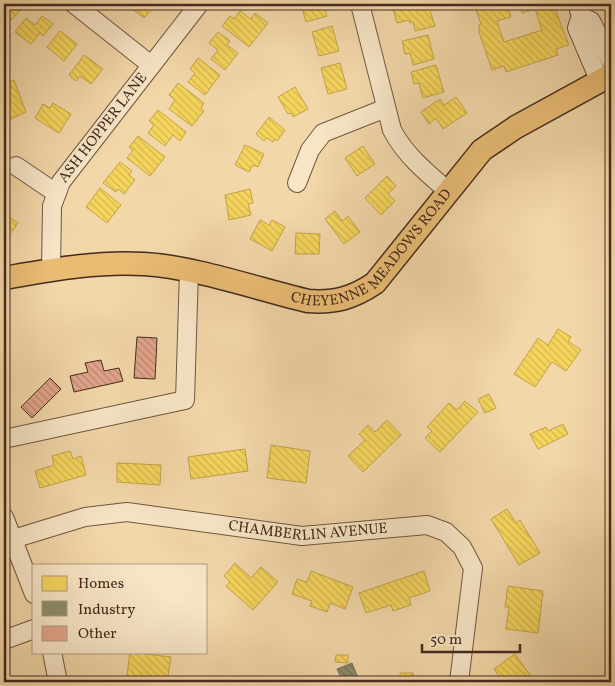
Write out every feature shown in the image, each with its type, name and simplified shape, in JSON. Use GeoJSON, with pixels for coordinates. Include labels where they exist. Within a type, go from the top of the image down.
{"type":"FeatureCollection","features":[{"type":"Feature","properties":{"kind":"main road","name":"CHEYENNE MEADOWS ROAD"},"geometry":{"type":"LineString","coordinates":[[4,278],[51,270],[115,263],[145,264],[189,271],[308,301],[326,302],[346,299],[360,294],[375,283],[482,150],[496,140],[606,79]]}},
{"type":"Feature","properties":{"kind":"street"},"geometry":{"type":"LineString","coordinates":[[74,4],[152,65]]}},
{"type":"Feature","properties":{"kind":"street","name":"ASH HOPPER LANE"},"geometry":{"type":"LineString","coordinates":[[51,270],[52,206],[56,193],[69,170],[198,4]]}},
{"type":"Feature","properties":{"kind":"street"},"geometry":{"type":"LineString","coordinates":[[360,4],[386,108],[399,144],[426,172],[448,191]]}},
{"type":"Feature","properties":{"kind":"street"},"geometry":{"type":"LineString","coordinates":[[579,10],[592,21],[611,61]]}},
{"type":"Feature","properties":{"kind":"street"},"geometry":{"type":"LineString","coordinates":[[579,10],[577,28],[606,79]]}},
{"type":"Feature","properties":{"kind":"street"},"geometry":{"type":"LineString","coordinates":[[297,183],[310,150],[323,132],[386,108]]}},
{"type":"Feature","properties":{"kind":"street"},"geometry":{"type":"LineString","coordinates":[[16,166],[56,193]]}},
{"type":"Feature","properties":{"kind":"street"},"geometry":{"type":"LineString","coordinates":[[4,439],[185,400],[189,271]]}},
{"type":"Feature","properties":{"kind":"street","name":"CHAMBERLIN AVENUE"},"geometry":{"type":"LineString","coordinates":[[13,539],[85,517],[127,512],[302,536],[427,525],[446,532],[462,547],[474,568],[459,682]]}},
{"type":"Feature","properties":{"kind":"street"},"geometry":{"type":"LineString","coordinates":[[4,517],[32,589]]}},
{"type":"Feature","properties":{"kind":"street"},"geometry":{"type":"LineString","coordinates":[[4,640],[32,630]]}},
{"type":"Feature","properties":{"kind":"street"},"geometry":{"type":"LineString","coordinates":[[52,654],[58,682]]}},
{"type":"Feature","properties":{"kind":"building: Homes"},"geometry":{"type":"Polygon","coordinates":[[[4,4],[26,4],[11,20],[4,14],[4,4]]]}},
{"type":"Feature","properties":{"kind":"building: Homes"},"geometry":{"type":"Polygon","coordinates":[[[126,4],[157,4],[144,18],[126,4]]]}},
{"type":"Feature","properties":{"kind":"building: Homes"},"geometry":{"type":"Polygon","coordinates":[[[301,4],[323,4],[327,16],[306,22],[301,4]]]}},
{"type":"Feature","properties":{"kind":"building: Homes"},"geometry":{"type":"Polygon","coordinates":[[[428,4],[435,26],[415,31],[413,22],[410,23],[409,20],[397,23],[393,9],[428,4]]]}},
{"type":"Feature","properties":{"kind":"building: Homes"},"geometry":{"type":"Polygon","coordinates":[[[474,4],[507,4],[511,17],[497,21],[504,42],[542,30],[535,9],[522,13],[519,4],[553,4],[569,45],[556,49],[558,55],[506,72],[504,66],[492,70],[479,32],[479,25],[481,24],[474,4]]]}},
{"type":"Feature","properties":{"kind":"building: Homes"},"geometry":{"type":"Polygon","coordinates":[[[240,11],[251,19],[255,13],[268,23],[249,47],[222,26],[230,16],[234,19],[240,11]]]}},
{"type":"Feature","properties":{"kind":"building: Homes"},"geometry":{"type":"Polygon","coordinates":[[[42,16],[53,24],[43,36],[40,33],[31,44],[15,32],[26,18],[35,25],[42,16]]]}},
{"type":"Feature","properties":{"kind":"building: Homes"},"geometry":{"type":"Polygon","coordinates":[[[332,26],[339,51],[319,56],[312,32],[332,26]]]}},
{"type":"Feature","properties":{"kind":"building: Homes"},"geometry":{"type":"Polygon","coordinates":[[[60,31],[77,44],[64,61],[47,47],[60,31]]]}},
{"type":"Feature","properties":{"kind":"building: Homes"},"geometry":{"type":"Polygon","coordinates":[[[218,32],[230,41],[227,45],[238,53],[225,70],[211,59],[218,50],[209,43],[218,32]]]}},
{"type":"Feature","properties":{"kind":"building: Homes"},"geometry":{"type":"Polygon","coordinates":[[[428,35],[434,59],[413,65],[410,53],[405,54],[402,41],[428,35]]]}},
{"type":"Feature","properties":{"kind":"building: Homes"},"geometry":{"type":"Polygon","coordinates":[[[84,55],[103,69],[91,84],[80,76],[76,81],[69,75],[84,55]]]}},
{"type":"Feature","properties":{"kind":"building: Homes"},"geometry":{"type":"Polygon","coordinates":[[[198,58],[220,75],[205,95],[188,82],[195,73],[190,69],[198,58]]]}},
{"type":"Feature","properties":{"kind":"building: Homes"},"geometry":{"type":"Polygon","coordinates":[[[340,63],[347,89],[328,94],[321,68],[340,63]]]}},
{"type":"Feature","properties":{"kind":"building: Homes"},"geometry":{"type":"Polygon","coordinates":[[[436,65],[444,92],[423,98],[419,83],[414,84],[411,72],[436,65]]]}},
{"type":"Feature","properties":{"kind":"building: Homes"},"geometry":{"type":"Polygon","coordinates":[[[14,80],[26,112],[4,122],[4,84],[14,80]]]}},
{"type":"Feature","properties":{"kind":"building: Homes"},"geometry":{"type":"Polygon","coordinates":[[[178,83],[204,103],[201,108],[204,111],[192,126],[169,109],[175,100],[169,95],[178,83]]]}},
{"type":"Feature","properties":{"kind":"building: Homes"},"geometry":{"type":"Polygon","coordinates":[[[295,87],[308,109],[293,117],[291,113],[288,114],[278,97],[295,87]]]}},
{"type":"Feature","properties":{"kind":"building: Homes"},"geometry":{"type":"Polygon","coordinates":[[[456,97],[467,113],[443,129],[436,118],[429,124],[421,112],[440,99],[444,105],[456,97]]]}},
{"type":"Feature","properties":{"kind":"building: Homes"},"geometry":{"type":"Polygon","coordinates":[[[53,103],[71,114],[59,133],[35,118],[43,104],[50,108],[53,103]]]}},
{"type":"Feature","properties":{"kind":"building: Homes"},"geometry":{"type":"Polygon","coordinates":[[[158,110],[186,132],[180,141],[173,135],[165,146],[148,133],[154,125],[149,121],[158,110]]]}},
{"type":"Feature","properties":{"kind":"building: Homes"},"geometry":{"type":"Polygon","coordinates":[[[269,117],[285,130],[277,141],[275,139],[273,142],[267,138],[264,141],[256,134],[269,117]]]}},
{"type":"Feature","properties":{"kind":"building: Homes"},"geometry":{"type":"Polygon","coordinates":[[[138,136],[165,157],[150,176],[127,158],[133,150],[129,147],[138,136]]]}},
{"type":"Feature","properties":{"kind":"building: Homes"},"geometry":{"type":"Polygon","coordinates":[[[245,145],[264,154],[258,167],[253,165],[249,172],[235,165],[245,145]]]}},
{"type":"Feature","properties":{"kind":"building: Homes"},"geometry":{"type":"Polygon","coordinates":[[[363,146],[375,164],[357,176],[345,158],[363,146]]]}},
{"type":"Feature","properties":{"kind":"building: Homes"},"geometry":{"type":"Polygon","coordinates":[[[120,162],[132,171],[129,175],[135,180],[124,194],[118,189],[116,192],[103,183],[120,162]]]}},
{"type":"Feature","properties":{"kind":"building: Homes"},"geometry":{"type":"Polygon","coordinates":[[[387,176],[396,186],[388,194],[395,201],[381,215],[365,198],[387,176]]]}},
{"type":"Feature","properties":{"kind":"building: Homes"},"geometry":{"type":"Polygon","coordinates":[[[100,188],[121,205],[107,223],[86,207],[100,188]]]}},
{"type":"Feature","properties":{"kind":"building: Homes"},"geometry":{"type":"Polygon","coordinates":[[[250,189],[253,203],[248,204],[251,215],[229,220],[225,195],[250,189]]]}},
{"type":"Feature","properties":{"kind":"building: Homes"},"geometry":{"type":"Polygon","coordinates":[[[335,211],[342,221],[348,216],[360,232],[344,244],[325,219],[335,211]]]}},
{"type":"Feature","properties":{"kind":"building: Homes"},"geometry":{"type":"Polygon","coordinates":[[[4,213],[18,223],[10,234],[4,231],[4,213]]]}},
{"type":"Feature","properties":{"kind":"building: Homes"},"geometry":{"type":"Polygon","coordinates":[[[260,220],[269,225],[272,220],[285,227],[272,251],[250,239],[260,220]]]}},
{"type":"Feature","properties":{"kind":"building: Homes"},"geometry":{"type":"Polygon","coordinates":[[[296,233],[320,234],[319,254],[295,254],[296,233]]]}},
{"type":"Feature","properties":{"kind":"building: Homes"},"geometry":{"type":"Polygon","coordinates":[[[558,329],[571,337],[568,341],[581,350],[566,371],[552,362],[535,387],[514,374],[538,338],[548,345],[558,329]]]}},
{"type":"Feature","properties":{"kind":"building: Homes"},"geometry":{"type":"Polygon","coordinates":[[[489,394],[496,408],[485,413],[478,399],[489,394]]]}},
{"type":"Feature","properties":{"kind":"building: Homes"},"geometry":{"type":"Polygon","coordinates":[[[465,401],[478,412],[440,452],[425,438],[432,431],[427,427],[449,403],[457,410],[465,401]]]}},
{"type":"Feature","properties":{"kind":"building: Homes"},"geometry":{"type":"Polygon","coordinates":[[[387,420],[401,435],[363,472],[348,456],[365,440],[359,434],[368,425],[375,432],[387,420]]]}},
{"type":"Feature","properties":{"kind":"building: Homes"},"geometry":{"type":"Polygon","coordinates":[[[563,424],[568,434],[538,449],[530,434],[546,427],[548,431],[563,424]]]}},
{"type":"Feature","properties":{"kind":"building: Homes"},"geometry":{"type":"Polygon","coordinates":[[[271,445],[310,451],[306,483],[267,478],[271,445]]]}},
{"type":"Feature","properties":{"kind":"building: Homes"},"geometry":{"type":"Polygon","coordinates":[[[245,449],[248,471],[191,479],[188,457],[245,449]]]}},
{"type":"Feature","properties":{"kind":"building: Homes"},"geometry":{"type":"Polygon","coordinates":[[[70,451],[73,459],[81,456],[86,475],[40,488],[35,471],[54,465],[52,456],[70,451]]]}},
{"type":"Feature","properties":{"kind":"building: Homes"},"geometry":{"type":"Polygon","coordinates":[[[117,463],[161,465],[160,485],[117,482],[117,463]]]}},
{"type":"Feature","properties":{"kind":"building: Homes"},"geometry":{"type":"Polygon","coordinates":[[[507,509],[516,523],[520,520],[540,553],[519,565],[491,519],[507,509]]]}},
{"type":"Feature","properties":{"kind":"building: Homes"},"geometry":{"type":"Polygon","coordinates":[[[235,563],[251,578],[261,567],[278,582],[253,610],[226,586],[230,582],[224,576],[235,563]]]}},
{"type":"Feature","properties":{"kind":"building: Homes"},"geometry":{"type":"Polygon","coordinates":[[[311,571],[353,587],[345,609],[330,603],[327,612],[310,606],[312,601],[292,594],[297,579],[307,582],[311,571]]]}},
{"type":"Feature","properties":{"kind":"building: Homes"},"geometry":{"type":"Polygon","coordinates":[[[424,571],[430,591],[409,598],[411,605],[393,611],[391,605],[366,613],[359,593],[424,571]]]}},
{"type":"Feature","properties":{"kind":"building: Homes"},"geometry":{"type":"Polygon","coordinates":[[[508,586],[543,591],[538,633],[506,629],[509,607],[505,607],[508,586]]]}},
{"type":"Feature","properties":{"kind":"building: Homes"},"geometry":{"type":"Polygon","coordinates":[[[130,654],[171,657],[167,682],[126,682],[130,654]]]}},
{"type":"Feature","properties":{"kind":"building: Homes"},"geometry":{"type":"Polygon","coordinates":[[[515,654],[535,682],[503,682],[494,669],[515,654]]]}},
{"type":"Feature","properties":{"kind":"building: Homes"},"geometry":{"type":"Polygon","coordinates":[[[336,655],[348,655],[348,663],[335,662],[336,655]]]}},
{"type":"Feature","properties":{"kind":"building: Homes"},"geometry":{"type":"Polygon","coordinates":[[[400,673],[413,673],[414,682],[400,682],[400,673]]]}},
{"type":"Feature","properties":{"kind":"building: Industry"},"geometry":{"type":"Polygon","coordinates":[[[352,663],[359,680],[343,682],[337,669],[352,663]]]}},
{"type":"Feature","properties":{"kind":"building: Other"},"geometry":{"type":"Polygon","coordinates":[[[137,337],[157,338],[155,379],[134,378],[137,337]]]}},
{"type":"Feature","properties":{"kind":"building: Other"},"geometry":{"type":"Polygon","coordinates":[[[101,360],[104,371],[119,368],[123,381],[74,392],[70,376],[88,372],[85,363],[101,360]]]}},
{"type":"Feature","properties":{"kind":"building: Other"},"geometry":{"type":"Polygon","coordinates":[[[50,378],[61,389],[32,418],[21,407],[50,378]]]}}]}
